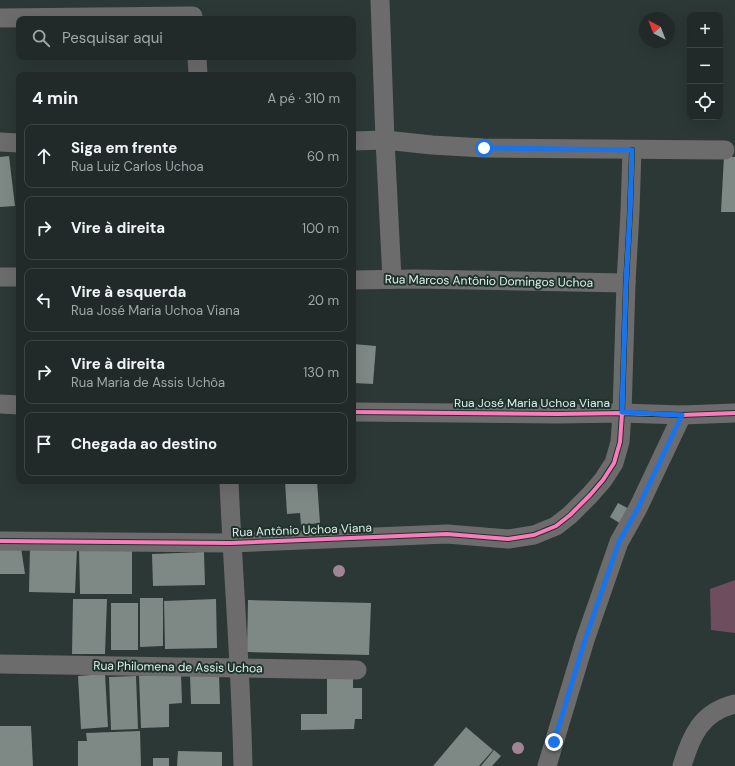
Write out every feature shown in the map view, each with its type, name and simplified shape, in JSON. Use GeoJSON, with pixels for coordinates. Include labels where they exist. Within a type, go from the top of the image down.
{"type":"FeatureCollection","features":[{"type":"Feature","properties":{"kind":"street"},"geometry":{"type":"LineString","coordinates":[[380,0],[392,279]]}},
{"type":"Feature","properties":{"kind":"street"},"geometry":{"type":"LineString","coordinates":[[64,16],[193,12]]}},
{"type":"Feature","properties":{"kind":"street"},"geometry":{"type":"LineString","coordinates":[[0,18],[16,18]]}},
{"type":"Feature","properties":{"kind":"street"},"geometry":{"type":"LineString","coordinates":[[197,60],[198,72]]}},
{"type":"Feature","properties":{"kind":"street"},"geometry":{"type":"LineString","coordinates":[[356,141],[385,140],[484,148],[725,150]]}},
{"type":"Feature","properties":{"kind":"street"},"geometry":{"type":"LineString","coordinates":[[0,142],[16,143]]}},
{"type":"Feature","properties":{"kind":"street","name":"Rua Antônio Uchoa Viana"},"geometry":{"type":"LineString","coordinates":[[0,541],[231,543],[447,534],[508,539],[523,538],[556,526],[570,515],[603,480],[614,463],[620,442],[632,150]]}},
{"type":"Feature","properties":{"kind":"street"},"geometry":{"type":"LineString","coordinates":[[0,277],[16,277]]}},
{"type":"Feature","properties":{"kind":"street","name":"Rua Marcos Antônio Domingos Uchoa"},"geometry":{"type":"LineString","coordinates":[[356,280],[392,279],[626,283]]}},
{"type":"Feature","properties":{"kind":"street"},"geometry":{"type":"LineString","coordinates":[[0,404],[16,405]]}},
{"type":"Feature","properties":{"kind":"street","name":"Rua José Maria Uchoa Viana"},"geometry":{"type":"LineString","coordinates":[[356,412],[557,414],[622,412],[682,415],[735,412]]}},
{"type":"Feature","properties":{"kind":"street"},"geometry":{"type":"LineString","coordinates":[[547,766],[585,640],[619,542],[638,508],[682,415]]}},
{"type":"Feature","properties":{"kind":"street"},"geometry":{"type":"LineString","coordinates":[[229,484],[231,543],[242,702],[243,766]]}},
{"type":"Feature","properties":{"kind":"street","name":"Rua Philomena de Assis Uchoa"},"geometry":{"type":"LineString","coordinates":[[0,664],[357,670]]}},
{"type":"Feature","properties":{"kind":"street"},"geometry":{"type":"LineString","coordinates":[[682,766],[690,741],[696,730],[715,712],[735,704]]}},
{"type":"Feature","properties":{"kind":"shaded area"},"geometry":{"type":"Polygon","coordinates":[[[735,580],[735,633],[711,630],[710,589],[735,580]]]}},
{"type":"Feature","properties":{"kind":"building"},"geometry":{"type":"Polygon","coordinates":[[[9,156],[15,206],[0,207],[0,157],[9,156]]]}},
{"type":"Feature","properties":{"kind":"building"},"geometry":{"type":"Polygon","coordinates":[[[724,156],[735,157],[735,212],[721,212],[724,156]]]}},
{"type":"Feature","properties":{"kind":"building"},"geometry":{"type":"Polygon","coordinates":[[[356,344],[376,346],[373,384],[356,383],[356,344]]]}},
{"type":"Feature","properties":{"kind":"building"},"geometry":{"type":"Polygon","coordinates":[[[285,484],[317,484],[320,523],[301,525],[300,513],[287,514],[285,484]]]}},
{"type":"Feature","properties":{"kind":"building"},"geometry":{"type":"Polygon","coordinates":[[[618,503],[633,511],[624,526],[610,517],[618,503]]]}},
{"type":"Feature","properties":{"kind":"building"},"geometry":{"type":"Polygon","coordinates":[[[20,541],[25,574],[0,574],[0,543],[20,541]]]}},
{"type":"Feature","properties":{"kind":"building"},"geometry":{"type":"Polygon","coordinates":[[[30,546],[77,547],[75,593],[29,592],[30,546]]]}},
{"type":"Feature","properties":{"kind":"building"},"geometry":{"type":"Polygon","coordinates":[[[79,547],[132,547],[132,594],[80,594],[79,547]]]}},
{"type":"Feature","properties":{"kind":"building"},"geometry":{"type":"Polygon","coordinates":[[[204,552],[205,585],[153,586],[152,554],[204,552]]]}},
{"type":"Feature","properties":{"kind":"building"},"geometry":{"type":"Polygon","coordinates":[[[140,598],[163,598],[163,646],[140,647],[140,598]]]}},
{"type":"Feature","properties":{"kind":"building"},"geometry":{"type":"Polygon","coordinates":[[[73,599],[107,599],[105,654],[72,654],[73,599]]]}},
{"type":"Feature","properties":{"kind":"building"},"geometry":{"type":"Polygon","coordinates":[[[216,599],[217,648],[165,649],[164,601],[216,599]]]}},
{"type":"Feature","properties":{"kind":"building"},"geometry":{"type":"Polygon","coordinates":[[[248,600],[371,603],[369,655],[247,652],[248,600]]]}},
{"type":"Feature","properties":{"kind":"building"},"geometry":{"type":"Polygon","coordinates":[[[111,603],[138,603],[138,650],[111,650],[111,603]]]}},
{"type":"Feature","properties":{"kind":"building"},"geometry":{"type":"Polygon","coordinates":[[[105,674],[108,727],[81,729],[78,676],[105,674]]]}},
{"type":"Feature","properties":{"kind":"building"},"geometry":{"type":"Polygon","coordinates":[[[181,674],[182,703],[169,704],[169,727],[141,728],[139,676],[181,674]]]}},
{"type":"Feature","properties":{"kind":"building"},"geometry":{"type":"Polygon","coordinates":[[[219,674],[220,704],[191,704],[190,675],[219,674]]]}},
{"type":"Feature","properties":{"kind":"building"},"geometry":{"type":"Polygon","coordinates":[[[136,676],[138,729],[111,730],[109,677],[136,676]]]}},
{"type":"Feature","properties":{"kind":"building"},"geometry":{"type":"Polygon","coordinates":[[[327,678],[353,678],[353,688],[362,688],[362,719],[355,719],[354,729],[301,730],[301,714],[327,714],[327,678]]]}},
{"type":"Feature","properties":{"kind":"building"},"geometry":{"type":"Polygon","coordinates":[[[0,726],[31,726],[33,766],[0,766],[0,726]]]}},
{"type":"Feature","properties":{"kind":"building"},"geometry":{"type":"Polygon","coordinates":[[[466,727],[493,750],[479,766],[433,766],[466,727]]]}},
{"type":"Feature","properties":{"kind":"building"},"geometry":{"type":"Polygon","coordinates":[[[140,731],[141,766],[78,766],[78,741],[87,741],[86,733],[140,731]]]}},
{"type":"Feature","properties":{"kind":"building"},"geometry":{"type":"Polygon","coordinates":[[[494,750],[501,756],[492,766],[481,766],[494,750]]]}},
{"type":"Feature","properties":{"kind":"building"},"geometry":{"type":"Polygon","coordinates":[[[178,751],[222,752],[222,766],[177,766],[178,751]]]}},
{"type":"Feature","properties":{"kind":"building"},"geometry":{"type":"Polygon","coordinates":[[[153,758],[169,758],[169,766],[153,766],[153,758]]]}},
{"type":"Feature","properties":{"kind":"cycle path"},"geometry":{"type":"LineString","coordinates":[[0,541],[231,543],[447,534],[508,539],[534,535],[556,526],[570,515],[603,480],[614,463],[620,442],[632,150]]}},
{"type":"Feature","properties":{"kind":"cycle path"},"geometry":{"type":"LineString","coordinates":[[356,412],[557,414],[622,413],[682,415],[735,413]]}},
{"type":"Feature","properties":{"kind":"route"},"geometry":{"type":"LineString","coordinates":[[484,148],[632,150],[622,412],[682,415],[638,508],[619,542],[585,640],[554,742]]}}]}
